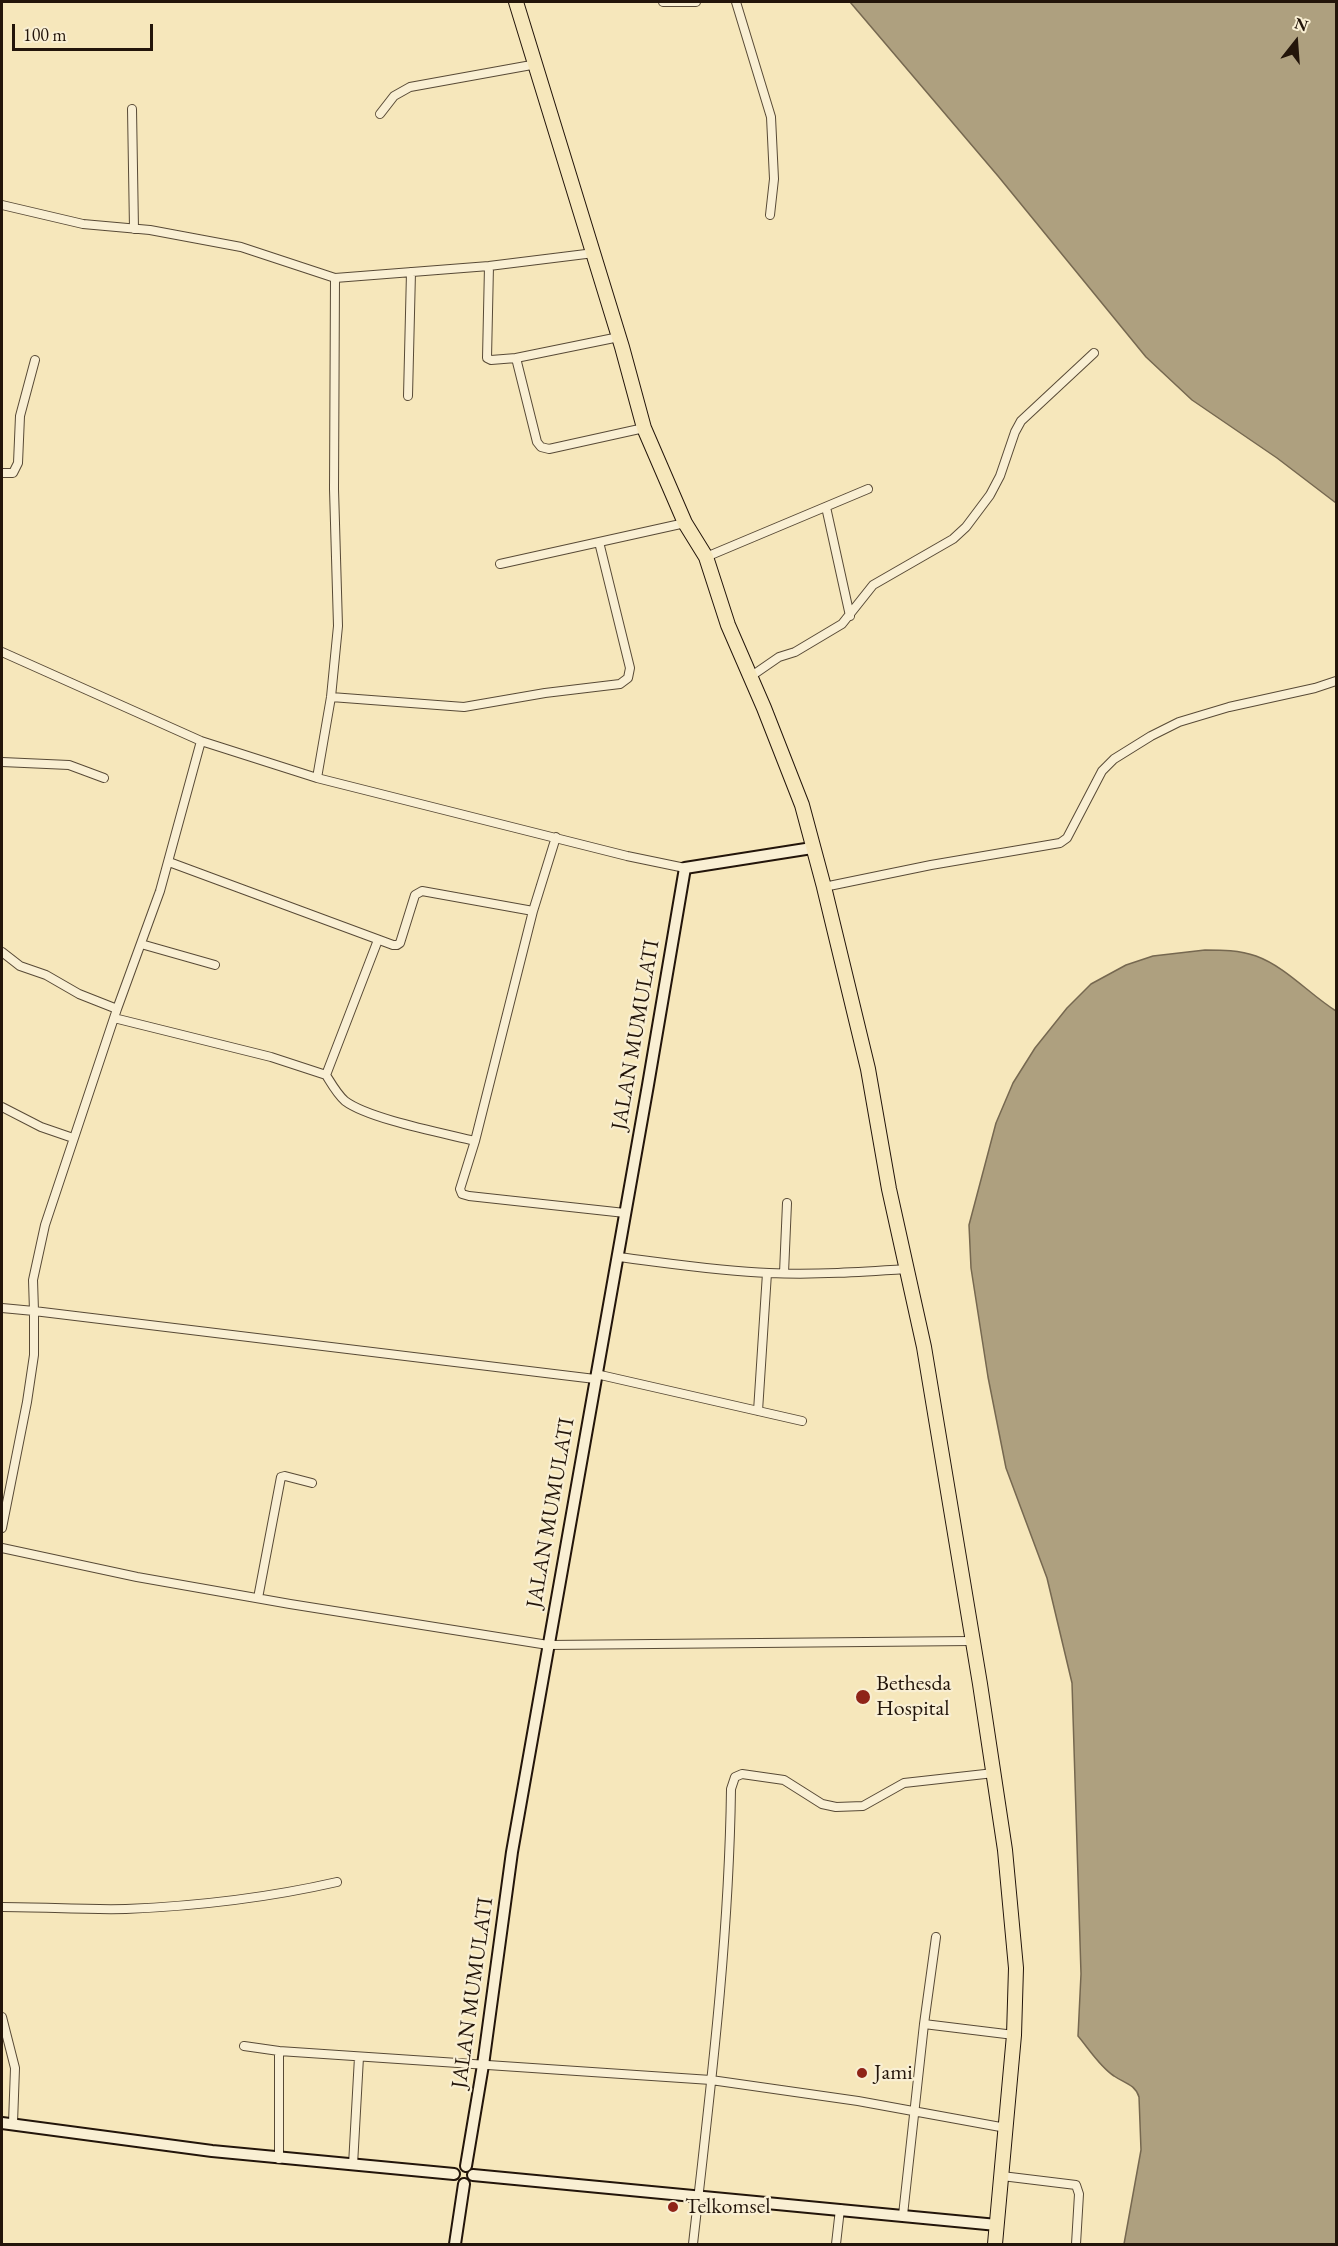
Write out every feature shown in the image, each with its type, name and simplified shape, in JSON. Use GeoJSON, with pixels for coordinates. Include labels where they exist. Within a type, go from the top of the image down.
{"type":"FeatureCollection","features":[{"type":"Feature","properties":{"kind":"highway"},"geometry":{"type":"LineString","coordinates":[[516,2],[594,253],[644,428],[685,523],[706,557],[728,626],[802,805],[868,1069],[890,1189],[924,1347],[1005,1850],[1017,1968],[1014,2036],[995,2244]]}},
{"type":"Feature","properties":{"kind":"street"},"geometry":{"type":"LineString","coordinates":[[663,2],[696,2]]}},
{"type":"Feature","properties":{"kind":"street"},"geometry":{"type":"LineString","coordinates":[[736,2],[771,117],[774,179],[770,215]]}},
{"type":"Feature","properties":{"kind":"street"},"geometry":{"type":"LineString","coordinates":[[380,114],[394,96],[410,87],[537,64]]}},
{"type":"Feature","properties":{"kind":"street"},"geometry":{"type":"LineString","coordinates":[[132,109],[134,229]]}},
{"type":"Feature","properties":{"kind":"street"},"geometry":{"type":"LineString","coordinates":[[2,205],[82,224],[134,229],[241,248],[335,278],[489,266],[594,253]]}},
{"type":"Feature","properties":{"kind":"street"},"geometry":{"type":"LineString","coordinates":[[489,266],[486,356],[491,360],[516,358],[619,337]]}},
{"type":"Feature","properties":{"kind":"street"},"geometry":{"type":"LineString","coordinates":[[408,396],[411,272]]}},
{"type":"Feature","properties":{"kind":"street"},"geometry":{"type":"LineString","coordinates":[[317,778],[331,697],[338,626],[334,489],[335,278]]}},
{"type":"Feature","properties":{"kind":"street"},"geometry":{"type":"LineString","coordinates":[[750,677],[779,657],[795,652],[836,628],[850,616],[873,585],[947,543],[966,527],[995,486],[1022,421],[1094,353]]}},
{"type":"Feature","properties":{"kind":"street"},"geometry":{"type":"LineString","coordinates":[[516,358],[537,442],[541,447],[549,448],[644,428]]}},
{"type":"Feature","properties":{"kind":"street"},"geometry":{"type":"LineString","coordinates":[[2,473],[13,472],[18,463],[20,416],[35,360]]}},
{"type":"Feature","properties":{"kind":"street"},"geometry":{"type":"LineString","coordinates":[[706,557],[867,489]]}},
{"type":"Feature","properties":{"kind":"street"},"geometry":{"type":"LineString","coordinates":[[826,507],[850,616]]}},
{"type":"Feature","properties":{"kind":"street"},"geometry":{"type":"LineString","coordinates":[[500,564],[685,523]]}},
{"type":"Feature","properties":{"kind":"street"},"geometry":{"type":"LineString","coordinates":[[331,697],[464,707],[620,684],[628,678],[630,668],[599,542]]}},
{"type":"Feature","properties":{"kind":"street"},"geometry":{"type":"LineString","coordinates":[[2,652],[201,741],[317,778],[627,856],[685,868],[812,848]]}},
{"type":"Feature","properties":{"kind":"street"},"geometry":{"type":"LineString","coordinates":[[824,887],[931,865],[1060,843],[1068,838],[1108,763],[1151,736],[1194,716],[1336,681]]}},
{"type":"Feature","properties":{"kind":"street"},"geometry":{"type":"LineString","coordinates":[[2,1528],[34,1355],[33,1280],[45,1226],[73,1138],[169,862],[201,741]]}},
{"type":"Feature","properties":{"kind":"street"},"geometry":{"type":"LineString","coordinates":[[2,762],[69,765],[104,778]]}},
{"type":"Feature","properties":{"kind":"street"},"geometry":{"type":"LineString","coordinates":[[556,837],[533,911],[475,1141],[460,1185],[462,1194],[469,1196],[625,1213]]}},
{"type":"Feature","properties":{"kind":"street"},"geometry":{"type":"LineString","coordinates":[[169,862],[393,945],[400,943],[415,896],[422,891],[533,911]]}},
{"type":"Feature","properties":{"kind":"street","name":"JALAN MUMULATI"},"geometry":{"type":"LineString","coordinates":[[469,2171],[512,1852],[685,868]]}},
{"type":"Feature","properties":{"kind":"street"},"geometry":{"type":"LineString","coordinates":[[326,1075],[378,940]]}},
{"type":"Feature","properties":{"kind":"street"},"geometry":{"type":"LineString","coordinates":[[141,944],[215,965]]}},
{"type":"Feature","properties":{"kind":"street"},"geometry":{"type":"LineString","coordinates":[[2,952],[21,966],[46,975],[81,995],[117,1009]]}},
{"type":"Feature","properties":{"kind":"street"},"geometry":{"type":"LineString","coordinates":[[114,1018],[270,1057],[326,1075],[345,1100],[364,1110],[475,1141]]}},
{"type":"Feature","properties":{"kind":"street"},"geometry":{"type":"LineString","coordinates":[[2,1107],[41,1127],[73,1138]]}},
{"type":"Feature","properties":{"kind":"street"},"geometry":{"type":"LineString","coordinates":[[784,1274],[787,1203]]}},
{"type":"Feature","properties":{"kind":"street"},"geometry":{"type":"LineString","coordinates":[[618,1257],[696,1267],[784,1274],[907,1269]]}},
{"type":"Feature","properties":{"kind":"street"},"geometry":{"type":"LineString","coordinates":[[758,1411],[767,1273]]}},
{"type":"Feature","properties":{"kind":"street"},"geometry":{"type":"LineString","coordinates":[[2,1308],[596,1376],[802,1420]]}},
{"type":"Feature","properties":{"kind":"street"},"geometry":{"type":"LineString","coordinates":[[258,1598],[281,1477],[285,1476],[312,1484]]}},
{"type":"Feature","properties":{"kind":"street"},"geometry":{"type":"LineString","coordinates":[[2,1548],[137,1577],[548,1645],[972,1641]]}},
{"type":"Feature","properties":{"kind":"street"},"geometry":{"type":"LineString","coordinates":[[693,2244],[728,1895],[731,1789],[735,1777],[742,1774],[779,1778],[822,1804],[836,1808],[863,1806],[904,1783],[994,1773]]}},
{"type":"Feature","properties":{"kind":"street"},"geometry":{"type":"LineString","coordinates":[[2,1907],[125,1909],[241,1901],[286,1894],[337,1882]]}},
{"type":"Feature","properties":{"kind":"street"},"geometry":{"type":"LineString","coordinates":[[903,2215],[936,1937]]}},
{"type":"Feature","properties":{"kind":"street"},"geometry":{"type":"LineString","coordinates":[[2,2017],[15,2068],[13,2123]]}},
{"type":"Feature","properties":{"kind":"street"},"geometry":{"type":"LineString","coordinates":[[924,2024],[1014,2036]]}},
{"type":"Feature","properties":{"kind":"street"},"geometry":{"type":"LineString","coordinates":[[244,2046],[360,2057],[711,2080],[914,2111],[1006,2128]]}},
{"type":"Feature","properties":{"kind":"street"},"geometry":{"type":"LineString","coordinates":[[279,2051],[279,2159]]}},
{"type":"Feature","properties":{"kind":"street"},"geometry":{"type":"LineString","coordinates":[[353,2165],[360,2057]]}},
{"type":"Feature","properties":{"kind":"street"},"geometry":{"type":"LineString","coordinates":[[2,2123],[279,2159],[454,2174]]}},
{"type":"Feature","properties":{"kind":"street"},"geometry":{"type":"LineString","coordinates":[[469,2171],[470,2181],[464,2184],[457,2181],[454,2174],[457,2168],[698,2196],[997,2225]]}},
{"type":"Feature","properties":{"kind":"street"},"geometry":{"type":"LineString","coordinates":[[1002,2176],[1076,2185],[1079,2194],[1076,2244]]}},
{"type":"Feature","properties":{"kind":"street"},"geometry":{"type":"LineString","coordinates":[[455,2244],[464,2184]]}},
{"type":"Feature","properties":{"kind":"street"},"geometry":{"type":"LineString","coordinates":[[836,2244],[840,2209]]}},
{"type":"Feature","properties":{"kind":"shaded area"},"geometry":{"type":"Polygon","coordinates":[[[850,2],[1336,2],[1336,503],[1277,458],[1192,400],[1146,357],[998,176],[850,2]]]}},
{"type":"Feature","properties":{"kind":"shaded area"},"geometry":{"type":"Polygon","coordinates":[[[1205,950],[1243,953],[1267,961],[1336,1011],[1336,2244],[1124,2244],[1141,2150],[1139,2097],[1132,2086],[1104,2068],[1078,2036],[1081,1974],[1072,1683],[1047,1578],[1006,1468],[988,1377],[971,1268],[969,1225],[996,1123],[1013,1083],[1035,1048],[1067,1008],[1091,984],[1126,965],[1153,956],[1205,950]]]}},
{"type":"Feature","properties":{"kind":"place","name":"Bethesda Hospital"},"geometry":{"type":"Point","coordinates":[863,1697]}},
{"type":"Feature","properties":{"kind":"place","name":"Jami"},"geometry":{"type":"Point","coordinates":[862,2073]}},
{"type":"Feature","properties":{"kind":"place","name":"Telkomsel"},"geometry":{"type":"Point","coordinates":[673,2207]}}]}
